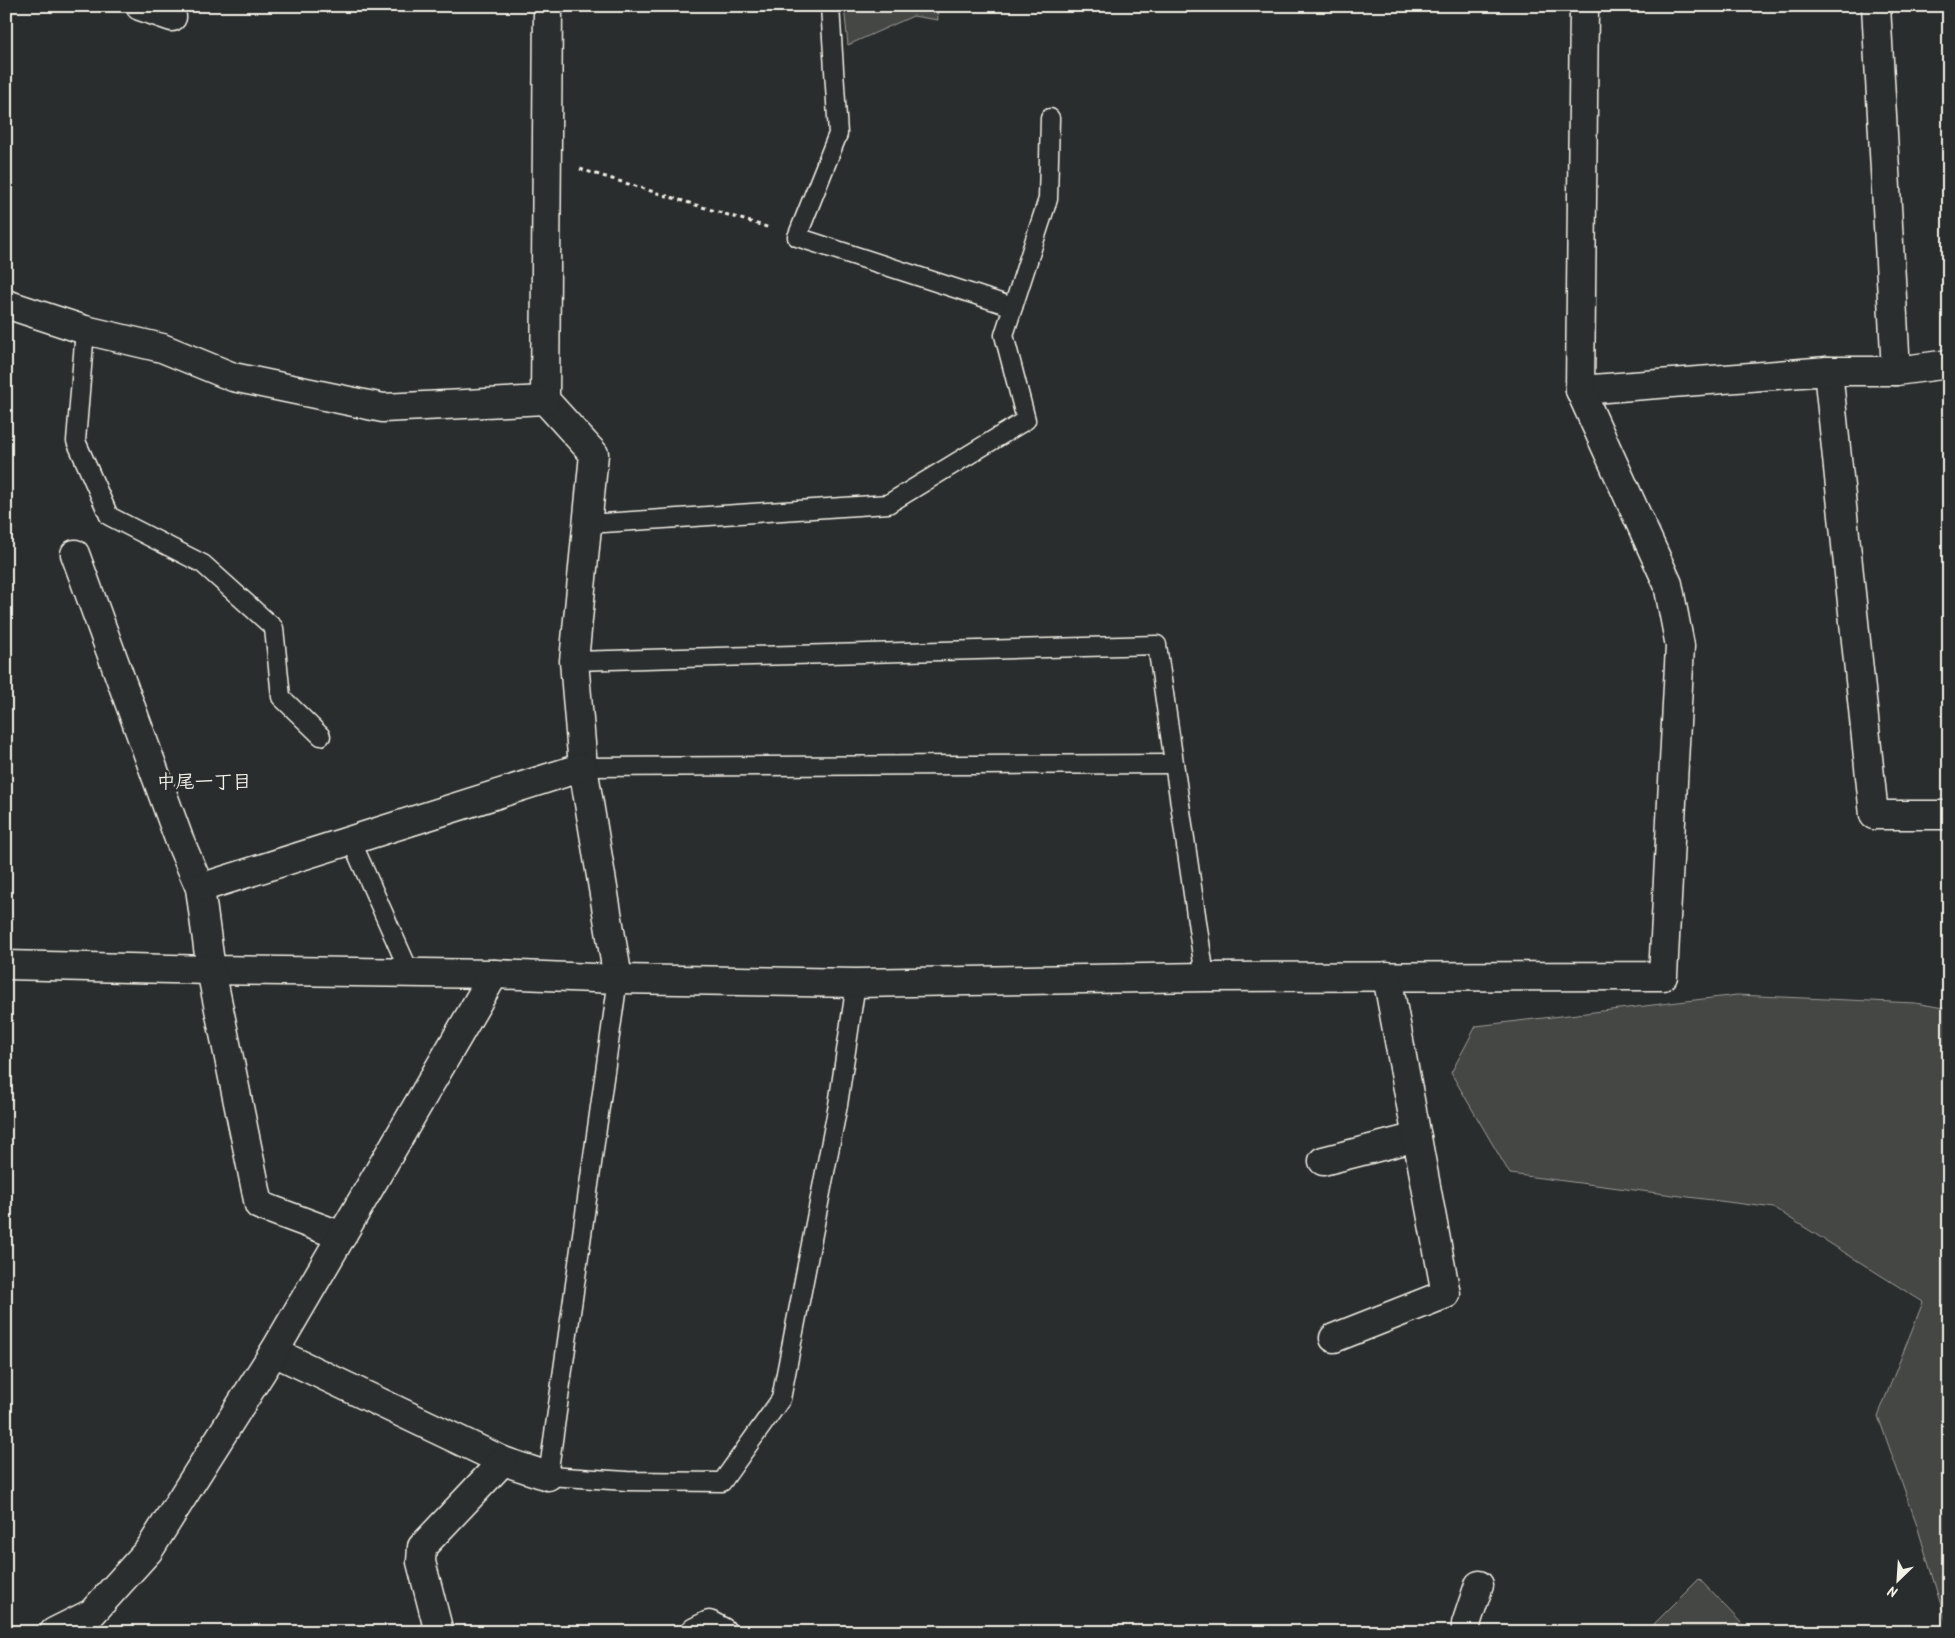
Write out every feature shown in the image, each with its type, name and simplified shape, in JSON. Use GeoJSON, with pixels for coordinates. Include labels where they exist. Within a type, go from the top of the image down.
{"type":"FeatureCollection","features":[{"type":"Feature","properties":{"kind":"street"},"geometry":{"type":"LineString","coordinates":[[140,6],[172,17]]}},
{"type":"Feature","properties":{"kind":"street"},"geometry":{"type":"LineString","coordinates":[[548,6],[545,400],[594,454],[574,661],[583,767],[618,979]]}},
{"type":"Feature","properties":{"kind":"street"},"geometry":{"type":"LineString","coordinates":[[6,965],[856,983],[1205,977],[1663,976],[1680,646],[1668,584],[1580,390],[1584,6]]}},
{"type":"Feature","properties":{"kind":"street"},"geometry":{"type":"LineString","coordinates":[[1876,6],[1896,371]]}},
{"type":"Feature","properties":{"kind":"street"},"geometry":{"type":"LineString","coordinates":[[6,304],[85,330],[162,348],[234,376],[383,408],[545,400]]}},
{"type":"Feature","properties":{"kind":"street"},"geometry":{"type":"LineString","coordinates":[[1580,390],[1828,371],[1896,371],[1949,364]]}},
{"type":"Feature","properties":{"kind":"street"},"geometry":{"type":"LineString","coordinates":[[1828,371],[1874,815],[1949,815]]}},
{"type":"Feature","properties":{"kind":"street"},"geometry":{"type":"LineString","coordinates":[[75,554],[179,838],[200,888],[210,970],[259,1205],[342,1236]]}},
{"type":"Feature","properties":{"kind":"street"},"geometry":{"type":"LineString","coordinates":[[200,888],[583,767]]}},
{"type":"Feature","properties":{"kind":"street"},"geometry":{"type":"LineString","coordinates":[[54,1632],[92,1613],[149,1550],[274,1352],[494,974]]}},
{"type":"Feature","properties":{"kind":"street"},"geometry":{"type":"LineString","coordinates":[[1334,1338],[1446,1294],[1387,976]]}},
{"type":"Feature","properties":{"kind":"street"},"geometry":{"type":"LineString","coordinates":[[1323,1160],[1417,1137]]}},
{"type":"Feature","properties":{"kind":"street"},"geometry":{"type":"LineString","coordinates":[[274,1352],[503,1461],[548,1476]]}},
{"type":"Feature","properties":{"kind":"street"},"geometry":{"type":"LineString","coordinates":[[439,1632],[421,1562],[422,1547],[503,1461]]}},
{"type":"Feature","properties":{"kind":"street"},"geometry":{"type":"LineString","coordinates":[[1466,1632],[1466,1624],[1479,1585]]}},
{"type":"Feature","properties":{"kind":"street"},"geometry":{"type":"LineString","coordinates":[[695,1632],[710,1625],[722,1632]]}},
{"type":"Feature","properties":{"kind":"lane"},"geometry":{"type":"LineString","coordinates":[[830,6],[838,134],[797,237],[1013,307]]}},
{"type":"Feature","properties":{"kind":"lane"},"geometry":{"type":"LineString","coordinates":[[588,524],[888,504],[1026,420],[1004,335],[1048,199],[1050,118]]}},
{"type":"Feature","properties":{"kind":"lane"},"geometry":{"type":"LineString","coordinates":[[85,330],[76,441],[109,516],[203,564],[274,628],[281,697],[321,736]]}},
{"type":"Feature","properties":{"kind":"lane"},"geometry":{"type":"LineString","coordinates":[[574,661],[1157,645],[1205,977]]}},
{"type":"Feature","properties":{"kind":"lane"},"geometry":{"type":"LineString","coordinates":[[583,767],[1174,764]]}},
{"type":"Feature","properties":{"kind":"lane"},"geometry":{"type":"LineString","coordinates":[[350,840],[410,973]]}},
{"type":"Feature","properties":{"kind":"lane"},"geometry":{"type":"LineString","coordinates":[[618,979],[548,1476],[627,1481],[722,1482],[781,1399],[838,1106],[856,983]]}},
{"type":"Feature","properties":{"kind":"path"},"geometry":{"type":"LineString","coordinates":[[547,159],[797,237]]}},
{"type":"Feature","properties":{"kind":"shaded area"},"geometry":{"type":"Polygon","coordinates":[[[844,6],[937,6],[938,20],[913,16],[848,45],[844,6]]]}},
{"type":"Feature","properties":{"kind":"shaded area"},"geometry":{"type":"Polygon","coordinates":[[[1737,995],[1915,1003],[1949,1009],[1949,1632],[1916,1522],[1878,1416],[1923,1302],[1774,1208],[1510,1174],[1451,1073],[1476,1026],[1737,995]]]}},
{"type":"Feature","properties":{"kind":"shaded area"},"geometry":{"type":"Polygon","coordinates":[[[1699,1579],[1750,1632],[1647,1632],[1648,1630],[1699,1579]]]}},
{"type":"Feature","properties":{"kind":"district","name":"中尾一丁目"},"geometry":{"type":"Point","coordinates":[204,781]}}]}
